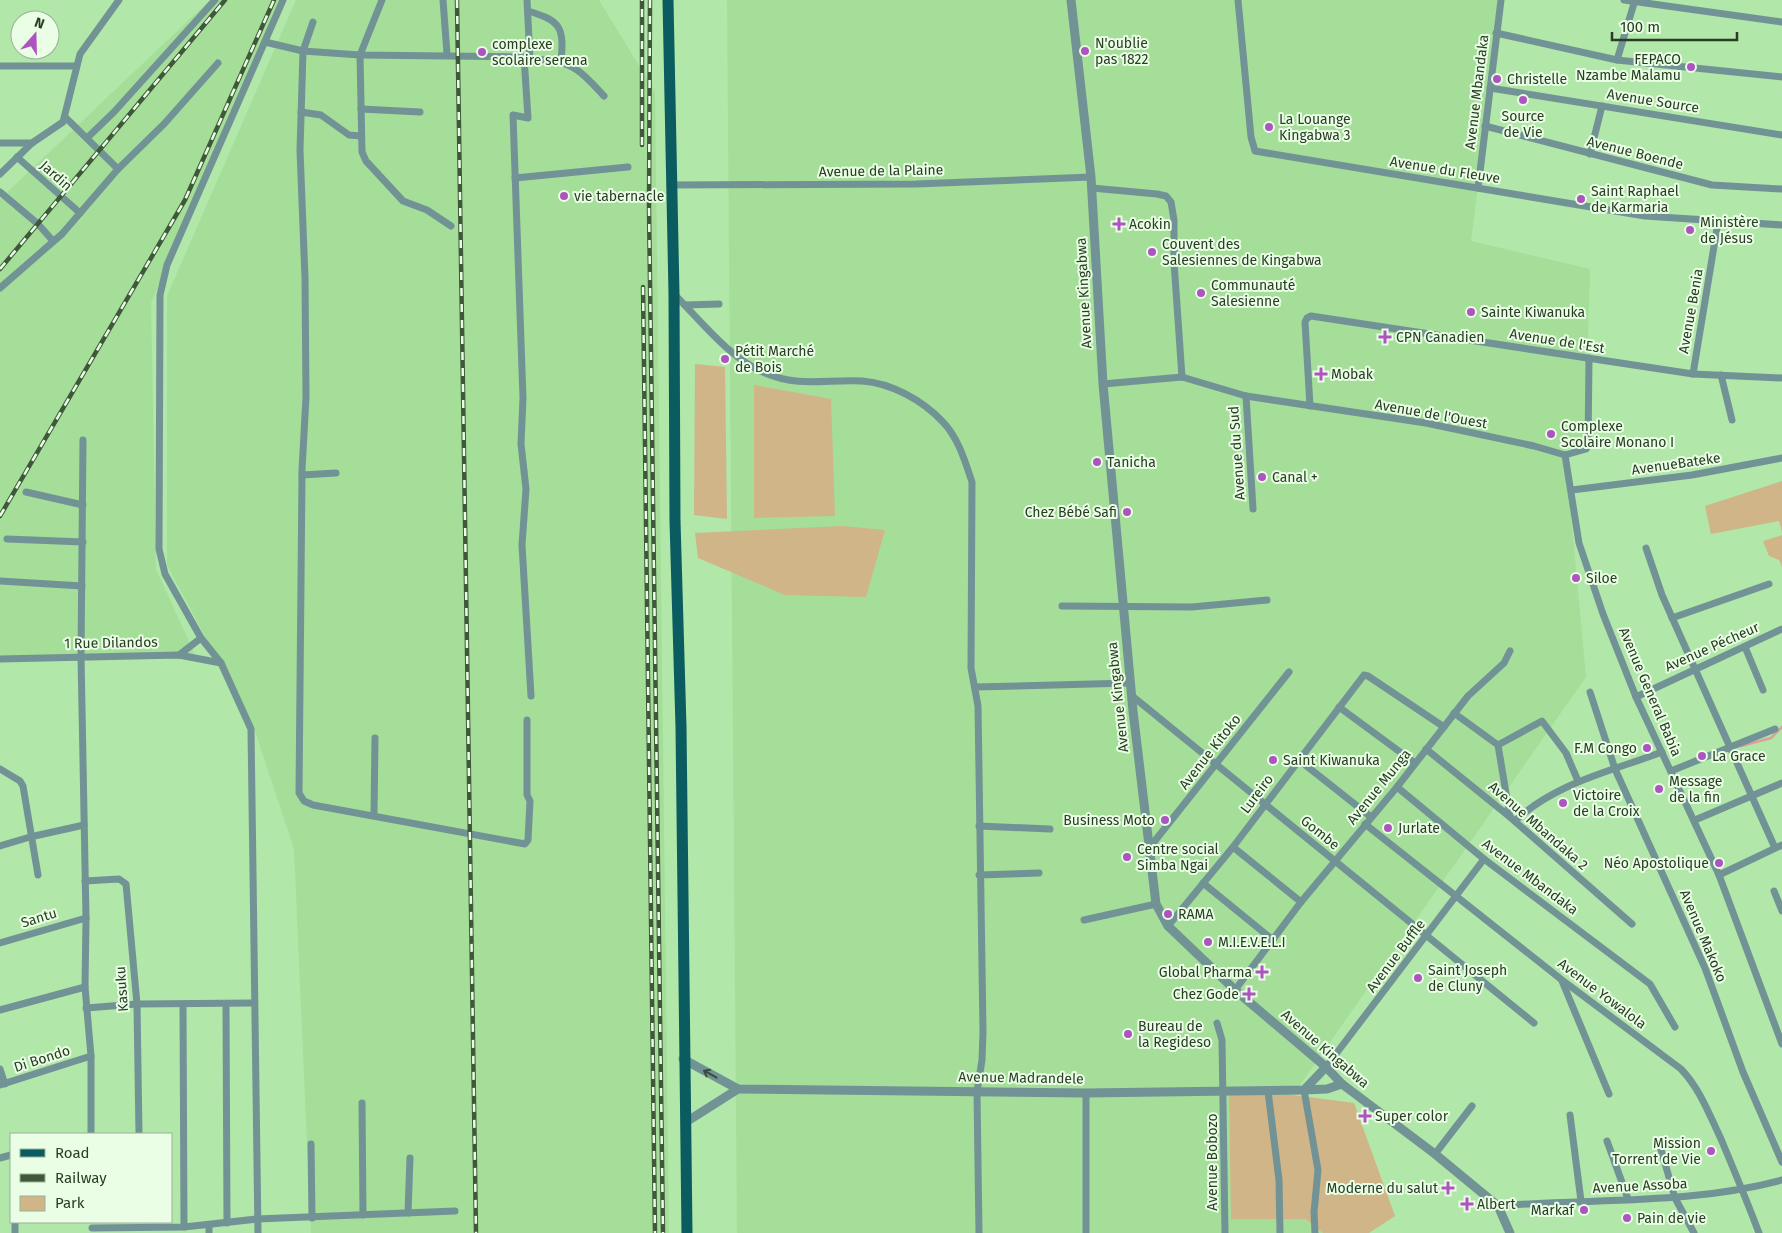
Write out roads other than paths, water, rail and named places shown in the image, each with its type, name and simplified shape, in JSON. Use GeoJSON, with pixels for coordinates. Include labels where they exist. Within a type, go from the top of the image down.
{"type":"FeatureCollection","features":[{"type":"Feature","properties":{"kind":"main road"},"geometry":{"type":"LineString","coordinates":[[668,0],[670,185],[674,294],[675,521],[681,737],[683,1059],[686,1122],[687,1233]]}},
{"type":"Feature","properties":{"kind":"street"},"geometry":{"type":"LineString","coordinates":[[0,174],[32,143],[62,122],[65,117],[76,66],[84,47],[119,0]]}},
{"type":"Feature","properties":{"kind":"street"},"geometry":{"type":"LineString","coordinates":[[87,138],[114,112],[215,0]]}},
{"type":"Feature","properties":{"kind":"street"},"geometry":{"type":"LineString","coordinates":[[258,1233],[251,729],[221,663],[201,638],[166,574],[159,549],[160,295],[167,265],[283,0]]}},
{"type":"Feature","properties":{"kind":"street"},"geometry":{"type":"LineString","coordinates":[[382,0],[360,55],[362,152],[366,161],[403,202],[427,210],[451,226]]}},
{"type":"Feature","properties":{"kind":"street"},"geometry":{"type":"LineString","coordinates":[[443,0],[447,54]]}},
{"type":"Feature","properties":{"kind":"street"},"geometry":{"type":"LineString","coordinates":[[527,0],[528,118],[513,115],[523,398],[520,444],[526,489],[522,545],[531,696]]}},
{"type":"Feature","properties":{"kind":"street","name":"Avenue Kingabwa"},"geometry":{"type":"LineString","coordinates":[[1071,0],[1092,188],[1103,384],[1131,695],[1156,904],[1168,926],[1235,990],[1326,1067],[1342,1084],[1435,1154],[1498,1206],[1510,1233]]}},
{"type":"Feature","properties":{"kind":"street","name":"Avenue du Fleuve"},"geometry":{"type":"LineString","coordinates":[[1238,0],[1251,137],[1255,151],[1645,216],[1782,226]]}},
{"type":"Feature","properties":{"kind":"street","name":"Avenue Mbandaka"},"geometry":{"type":"LineString","coordinates":[[1478,188],[1501,0]]}},
{"type":"Feature","properties":{"kind":"street"},"geometry":{"type":"LineString","coordinates":[[1624,0],[1635,0],[1782,22]]}},
{"type":"Feature","properties":{"kind":"street"},"geometry":{"type":"LineString","coordinates":[[1617,60],[1635,0]]}},
{"type":"Feature","properties":{"kind":"street"},"geometry":{"type":"LineString","coordinates":[[528,11],[543,15],[560,29],[563,38],[561,62]]}},
{"type":"Feature","properties":{"kind":"street"},"geometry":{"type":"LineString","coordinates":[[313,22],[303,51],[301,112],[306,397],[302,475],[300,793],[304,801],[313,805],[525,844],[528,840],[530,801],[527,795],[527,720]]}},
{"type":"Feature","properties":{"kind":"street"},"geometry":{"type":"LineString","coordinates":[[1496,33],[1617,60],[1782,77]]}},
{"type":"Feature","properties":{"kind":"street"},"geometry":{"type":"LineString","coordinates":[[265,42],[303,51],[360,55],[447,54],[561,62],[576,68],[604,96]]}},
{"type":"Feature","properties":{"kind":"street"},"geometry":{"type":"LineString","coordinates":[[1,285],[53,241],[118,169],[164,124],[218,63]]}},
{"type":"Feature","properties":{"kind":"street"},"geometry":{"type":"LineString","coordinates":[[0,66],[76,66]]}},
{"type":"Feature","properties":{"kind":"street","name":"Avenue Source"},"geometry":{"type":"LineString","coordinates":[[1490,88],[1782,135]]}},
{"type":"Feature","properties":{"kind":"street"},"geometry":{"type":"LineString","coordinates":[[1590,154],[1602,106]]}},
{"type":"Feature","properties":{"kind":"street"},"geometry":{"type":"LineString","coordinates":[[361,109],[420,112]]}},
{"type":"Feature","properties":{"kind":"street"},"geometry":{"type":"LineString","coordinates":[[301,112],[320,114],[349,135],[361,136]]}},
{"type":"Feature","properties":{"kind":"street"},"geometry":{"type":"LineString","coordinates":[[65,117],[87,138],[98,152],[118,169]]}},
{"type":"Feature","properties":{"kind":"street","name":"Avenue Boende"},"geometry":{"type":"LineString","coordinates":[[1485,126],[1712,185],[1782,189]]}},
{"type":"Feature","properties":{"kind":"street"},"geometry":{"type":"LineString","coordinates":[[0,143],[32,143]]}},
{"type":"Feature","properties":{"kind":"street","name":"Jardin"},"geometry":{"type":"LineString","coordinates":[[17,157],[80,213]]}},
{"type":"Feature","properties":{"kind":"street"},"geometry":{"type":"LineString","coordinates":[[516,178],[628,167]]}},
{"type":"Feature","properties":{"kind":"street","name":"Avenue de la Plaine"},"geometry":{"type":"LineString","coordinates":[[670,185],[907,184],[1091,177]]}},
{"type":"Feature","properties":{"kind":"street"},"geometry":{"type":"LineString","coordinates":[[1092,188],[1166,196],[1171,202],[1174,220],[1174,262],[1182,377]]}},
{"type":"Feature","properties":{"kind":"street"},"geometry":{"type":"LineString","coordinates":[[0,192],[38,224],[53,241]]}},
{"type":"Feature","properties":{"kind":"street","name":"Avenue Benia"},"geometry":{"type":"LineString","coordinates":[[1693,374],[1718,222]]}},
{"type":"Feature","properties":{"kind":"street"},"geometry":{"type":"LineString","coordinates":[[674,294],[739,359],[765,373],[798,383],[861,381],[898,390],[942,421],[964,456],[972,482],[971,668],[975,687],[978,733],[983,1032],[981,1073],[977,1092],[979,1233]]}},
{"type":"Feature","properties":{"kind":"street"},"geometry":{"type":"LineString","coordinates":[[685,305],[719,304]]}},
{"type":"Feature","properties":{"kind":"street","name":"Avenue de l'Est"},"geometry":{"type":"LineString","coordinates":[[1310,406],[1305,322],[1311,316],[1693,374],[1782,378]]}},
{"type":"Feature","properties":{"kind":"street"},"geometry":{"type":"LineString","coordinates":[[1565,455],[1586,449],[1588,446],[1589,358]]}},
{"type":"Feature","properties":{"kind":"street"},"geometry":{"type":"LineString","coordinates":[[1721,375],[1732,420]]}},
{"type":"Feature","properties":{"kind":"street","name":"Avenue de l'Ouest"},"geometry":{"type":"LineString","coordinates":[[1103,384],[1182,377],[1246,396],[1426,423],[1534,446],[1565,455]]}},
{"type":"Feature","properties":{"kind":"street","name":"Avenue du Sud"},"geometry":{"type":"LineString","coordinates":[[1246,396],[1253,509]]}},
{"type":"Feature","properties":{"kind":"street"},"geometry":{"type":"LineString","coordinates":[[83,440],[81,656],[86,918],[85,987],[91,1056],[89,1133]]}},
{"type":"Feature","properties":{"kind":"street","name":"Avenue General Babia"},"geometry":{"type":"LineString","coordinates":[[1565,455],[1572,490],[1575,520],[1585,565],[1636,696],[1719,875],[1782,1044]]}},
{"type":"Feature","properties":{"kind":"street","name":"AvenueBateke"},"geometry":{"type":"LineString","coordinates":[[1572,490],[1692,476],[1782,458]]}},
{"type":"Feature","properties":{"kind":"street"},"geometry":{"type":"LineString","coordinates":[[302,475],[336,473]]}},
{"type":"Feature","properties":{"kind":"street"},"geometry":{"type":"LineString","coordinates":[[26,492],[83,504]]}},
{"type":"Feature","properties":{"kind":"street"},"geometry":{"type":"LineString","coordinates":[[7,539],[82,542]]}},
{"type":"Feature","properties":{"kind":"street"},"geometry":{"type":"LineString","coordinates":[[1646,548],[1672,618],[1728,747],[1778,846],[1719,875]]}},
{"type":"Feature","properties":{"kind":"street"},"geometry":{"type":"LineString","coordinates":[[0,581],[82,586]]}},
{"type":"Feature","properties":{"kind":"street"},"geometry":{"type":"LineString","coordinates":[[1672,618],[1769,584]]}},
{"type":"Feature","properties":{"kind":"street"},"geometry":{"type":"LineString","coordinates":[[1062,606],[1192,607],[1266,600]]}},
{"type":"Feature","properties":{"kind":"street","name":"Avenue Pécheur"},"geometry":{"type":"LineString","coordinates":[[1636,696],[1782,629]]}},
{"type":"Feature","properties":{"kind":"street"},"geometry":{"type":"LineString","coordinates":[[178,655],[201,638]]}},
{"type":"Feature","properties":{"kind":"street"},"geometry":{"type":"LineString","coordinates":[[1745,647],[1763,690]]}},
{"type":"Feature","properties":{"kind":"street","name":"Avenue Munga"},"geometry":{"type":"LineString","coordinates":[[1235,990],[1301,902],[1397,787],[1454,713],[1468,696],[1504,663],[1510,651]]}},
{"type":"Feature","properties":{"kind":"street","name":"1 Rue Dilandos"},"geometry":{"type":"LineString","coordinates":[[0,659],[178,655],[221,663]]}},
{"type":"Feature","properties":{"kind":"street","name":"Avenue Kitoko"},"geometry":{"type":"LineString","coordinates":[[1150,848],[1289,672]]}},
{"type":"Feature","properties":{"kind":"street","name":"Lureiro"},"geometry":{"type":"LineString","coordinates":[[1168,926],[1233,847],[1364,675],[1444,726]]}},
{"type":"Feature","properties":{"kind":"street"},"geometry":{"type":"LineString","coordinates":[[975,687],[1130,683]]}},
{"type":"Feature","properties":{"kind":"street","name":"Avenue Makoko"},"geometry":{"type":"LineString","coordinates":[[1590,692],[1616,769],[1705,968],[1743,1072],[1782,1162]]}},
{"type":"Feature","properties":{"kind":"street","name":"Gombe"},"geometry":{"type":"LineString","coordinates":[[1131,695],[1534,1023]]}},
{"type":"Feature","properties":{"kind":"street"},"geometry":{"type":"LineString","coordinates":[[1339,707],[1415,763]]}},
{"type":"Feature","properties":{"kind":"street"},"geometry":{"type":"LineString","coordinates":[[1454,713],[1498,745],[1513,819],[1578,781],[1662,752]]}},
{"type":"Feature","properties":{"kind":"street"},"geometry":{"type":"LineString","coordinates":[[1498,745],[1542,721],[1566,753],[1578,781]]}},
{"type":"Feature","properties":{"kind":"street"},"geometry":{"type":"LineString","coordinates":[[1671,770],[1775,729]]}},
{"type":"Feature","properties":{"kind":"street"},"geometry":{"type":"LineString","coordinates":[[374,738],[374,815]]}},
{"type":"Feature","properties":{"kind":"street","name":"Avenue Mbandaka 2"},"geometry":{"type":"LineString","coordinates":[[1426,749],[1513,819],[1632,924]]}},
{"type":"Feature","properties":{"kind":"street"},"geometry":{"type":"LineString","coordinates":[[1299,760],[1371,817]]}},
{"type":"Feature","properties":{"kind":"street"},"geometry":{"type":"LineString","coordinates":[[0,769],[22,783],[38,875]]}},
{"type":"Feature","properties":{"kind":"street"},"geometry":{"type":"LineString","coordinates":[[1694,820],[1782,784]]}},
{"type":"Feature","properties":{"kind":"street","name":"Avenue Mbandaka"},"geometry":{"type":"LineString","coordinates":[[1397,787],[1484,859],[1650,984],[1675,1027]]}},
{"type":"Feature","properties":{"kind":"street","name":"Avenue Yowalola"},"geometry":{"type":"LineString","coordinates":[[1365,824],[1562,980],[1645,1042],[1692,1081],[1702,1096],[1743,1190],[1759,1233]]}},
{"type":"Feature","properties":{"kind":"street"},"geometry":{"type":"LineString","coordinates":[[0,846],[84,825]]}},
{"type":"Feature","properties":{"kind":"street"},"geometry":{"type":"LineString","coordinates":[[979,826],[1050,829]]}},
{"type":"Feature","properties":{"kind":"street"},"geometry":{"type":"LineString","coordinates":[[1233,847],[1301,902]]}},
{"type":"Feature","properties":{"kind":"street","name":"Avenue Buffle"},"geometry":{"type":"LineString","coordinates":[[1326,1067],[1484,859]]}},
{"type":"Feature","properties":{"kind":"street"},"geometry":{"type":"LineString","coordinates":[[979,875],[1039,873]]}},
{"type":"Feature","properties":{"kind":"street","name":"Kasuku"},"geometry":{"type":"LineString","coordinates":[[85,881],[119,879],[126,884],[137,1004],[139,1133]]}},
{"type":"Feature","properties":{"kind":"street"},"geometry":{"type":"LineString","coordinates":[[1203,883],[1272,940]]}},
{"type":"Feature","properties":{"kind":"street"},"geometry":{"type":"LineString","coordinates":[[1774,891],[1782,911]]}},
{"type":"Feature","properties":{"kind":"street"},"geometry":{"type":"LineString","coordinates":[[1084,920],[1156,904]]}},
{"type":"Feature","properties":{"kind":"street","name":"Santu"},"geometry":{"type":"LineString","coordinates":[[0,943],[86,918]]}},
{"type":"Feature","properties":{"kind":"street"},"geometry":{"type":"LineString","coordinates":[[1562,980],[1609,1094]]}},
{"type":"Feature","properties":{"kind":"street"},"geometry":{"type":"LineString","coordinates":[[0,1010],[85,987]]}},
{"type":"Feature","properties":{"kind":"street"},"geometry":{"type":"LineString","coordinates":[[86,1008],[137,1004],[254,1003]]}},
{"type":"Feature","properties":{"kind":"street"},"geometry":{"type":"LineString","coordinates":[[226,1004],[226,1223]]}},
{"type":"Feature","properties":{"kind":"street"},"geometry":{"type":"LineString","coordinates":[[183,1005],[184,1227]]}},
{"type":"Feature","properties":{"kind":"street","name":"Avenue Bobozo"},"geometry":{"type":"LineString","coordinates":[[1218,1023],[1222,1040],[1224,1091],[1225,1233]]}},
{"type":"Feature","properties":{"kind":"street","name":"Di Bondo"},"geometry":{"type":"LineString","coordinates":[[2,1084],[91,1056]]}},
{"type":"Feature","properties":{"kind":"street"},"geometry":{"type":"LineString","coordinates":[[683,1059],[738,1089],[686,1122]]}},
{"type":"Feature","properties":{"kind":"street"},"geometry":{"type":"LineString","coordinates":[[1314,1233],[1318,1170],[1304,1090],[1326,1067]]}},
{"type":"Feature","properties":{"kind":"street"},"geometry":{"type":"LineString","coordinates":[[0,1068],[2,1084]]}},
{"type":"Feature","properties":{"kind":"street","name":"Avenue Madrandele"},"geometry":{"type":"LineString","coordinates":[[738,1089],[1086,1093],[1304,1090],[1327,1089],[1342,1084]]}},
{"type":"Feature","properties":{"kind":"street"},"geometry":{"type":"LineString","coordinates":[[1268,1091],[1279,1180],[1280,1233]]}},
{"type":"Feature","properties":{"kind":"street"},"geometry":{"type":"LineString","coordinates":[[1086,1093],[1086,1233]]}},
{"type":"Feature","properties":{"kind":"street"},"geometry":{"type":"LineString","coordinates":[[362,1103],[363,1215]]}},
{"type":"Feature","properties":{"kind":"street"},"geometry":{"type":"LineString","coordinates":[[1435,1154],[1472,1106]]}},
{"type":"Feature","properties":{"kind":"street"},"geometry":{"type":"LineString","coordinates":[[1570,1116],[1581,1201]]}},
{"type":"Feature","properties":{"kind":"street"},"geometry":{"type":"LineString","coordinates":[[1607,1140],[1628,1199]]}},
{"type":"Feature","properties":{"kind":"street"},"geometry":{"type":"LineString","coordinates":[[311,1144],[312,1218]]}},
{"type":"Feature","properties":{"kind":"street"},"geometry":{"type":"LineString","coordinates":[[1660,1146],[1676,1198],[1694,1233]]}},
{"type":"Feature","properties":{"kind":"street"},"geometry":{"type":"LineString","coordinates":[[408,1213],[410,1158]]}},
{"type":"Feature","properties":{"kind":"street","name":"Avenue Assoba"},"geometry":{"type":"LineString","coordinates":[[1498,1206],[1676,1198],[1743,1190],[1782,1180]]}},
{"type":"Feature","properties":{"kind":"street"},"geometry":{"type":"LineString","coordinates":[[92,1227],[119,1230],[140,1224],[163,1230],[257,1220],[455,1211]]}},
{"type":"Feature","properties":{"kind":"street"},"geometry":{"type":"LineString","coordinates":[[209,1224],[209,1233]]}},
{"type":"Feature","properties":{"kind":"waterway"},"geometry":{"type":"LineString","coordinates":[[1741,746],[1771,738],[1782,727]]}},
{"type":"Feature","properties":{"kind":"railway"},"geometry":{"type":"LineString","coordinates":[[0,269],[225,0]]}},
{"type":"Feature","properties":{"kind":"railway"},"geometry":{"type":"LineString","coordinates":[[0,516],[185,200],[274,0]]}},
{"type":"Feature","properties":{"kind":"railway"},"geometry":{"type":"LineString","coordinates":[[457,0],[476,1233]]}},
{"type":"Feature","properties":{"kind":"railway"},"geometry":{"type":"LineString","coordinates":[[642,0],[642,145]]}},
{"type":"Feature","properties":{"kind":"railway"},"geometry":{"type":"LineString","coordinates":[[650,0],[649,208],[663,1233]]}},
{"type":"Feature","properties":{"kind":"railway"},"geometry":{"type":"LineString","coordinates":[[643,287],[655,1233]]}},
{"type":"Feature","properties":{"kind":"place","name":"N'oublie pas 1822"},"geometry":{"type":"Point","coordinates":[1085,51]}},
{"type":"Feature","properties":{"kind":"place","name":"complexe scolaire serena"},"geometry":{"type":"Point","coordinates":[482,52]}},
{"type":"Feature","properties":{"kind":"place","name":"FEPACO Nzambe Malamu"},"geometry":{"type":"Point","coordinates":[1691,67]}},
{"type":"Feature","properties":{"kind":"place","name":"Christelle"},"geometry":{"type":"Point","coordinates":[1497,79]}},
{"type":"Feature","properties":{"kind":"place","name":"Source de Vie"},"geometry":{"type":"Point","coordinates":[1523,100]}},
{"type":"Feature","properties":{"kind":"place","name":"La Louange Kingabwa 3"},"geometry":{"type":"Point","coordinates":[1269,127]}},
{"type":"Feature","properties":{"kind":"place","name":"vie tabernacle"},"geometry":{"type":"Point","coordinates":[564,196]}},
{"type":"Feature","properties":{"kind":"place","name":"Saint Raphael de Karmaria"},"geometry":{"type":"Point","coordinates":[1581,199]}},
{"type":"Feature","properties":{"kind":"place","name":"Acokin"},"geometry":{"type":"Point","coordinates":[1119,224]}},
{"type":"Feature","properties":{"kind":"place","name":"Ministère de Jésus"},"geometry":{"type":"Point","coordinates":[1690,230]}},
{"type":"Feature","properties":{"kind":"place","name":"Couvent des Salesiennes de Kingabwa"},"geometry":{"type":"Point","coordinates":[1152,252]}},
{"type":"Feature","properties":{"kind":"place","name":"Communauté Salesienne"},"geometry":{"type":"Point","coordinates":[1201,293]}},
{"type":"Feature","properties":{"kind":"place","name":"Sainte Kiwanuka"},"geometry":{"type":"Point","coordinates":[1471,312]}},
{"type":"Feature","properties":{"kind":"place","name":"CPN Canadien"},"geometry":{"type":"Point","coordinates":[1385,337]}},
{"type":"Feature","properties":{"kind":"place","name":"Pétit Marché de Bois"},"geometry":{"type":"Point","coordinates":[725,359]}},
{"type":"Feature","properties":{"kind":"place","name":"Mobak"},"geometry":{"type":"Point","coordinates":[1321,374]}},
{"type":"Feature","properties":{"kind":"place","name":"Complexe Scolaire Monano I"},"geometry":{"type":"Point","coordinates":[1551,434]}},
{"type":"Feature","properties":{"kind":"place","name":"Tanicha"},"geometry":{"type":"Point","coordinates":[1097,462]}},
{"type":"Feature","properties":{"kind":"place","name":"Canal +"},"geometry":{"type":"Point","coordinates":[1262,477]}},
{"type":"Feature","properties":{"kind":"place","name":"Chez Bébé Safi"},"geometry":{"type":"Point","coordinates":[1127,512]}},
{"type":"Feature","properties":{"kind":"place","name":"Siloe"},"geometry":{"type":"Point","coordinates":[1576,578]}},
{"type":"Feature","properties":{"kind":"place","name":"F.M Congo"},"geometry":{"type":"Point","coordinates":[1647,748]}},
{"type":"Feature","properties":{"kind":"place","name":"La Grace"},"geometry":{"type":"Point","coordinates":[1702,756]}},
{"type":"Feature","properties":{"kind":"place","name":"Saint Kiwanuka"},"geometry":{"type":"Point","coordinates":[1273,760]}},
{"type":"Feature","properties":{"kind":"place","name":"Message de la fin"},"geometry":{"type":"Point","coordinates":[1659,789]}},
{"type":"Feature","properties":{"kind":"place","name":"Victoire de la Croix"},"geometry":{"type":"Point","coordinates":[1563,803]}},
{"type":"Feature","properties":{"kind":"place","name":"Business Moto"},"geometry":{"type":"Point","coordinates":[1165,820]}},
{"type":"Feature","properties":{"kind":"place","name":"Jurlate"},"geometry":{"type":"Point","coordinates":[1388,828]}},
{"type":"Feature","properties":{"kind":"place","name":"Centre social Simba Ngai"},"geometry":{"type":"Point","coordinates":[1127,857]}},
{"type":"Feature","properties":{"kind":"place","name":"Néo Apostolique"},"geometry":{"type":"Point","coordinates":[1719,863]}},
{"type":"Feature","properties":{"kind":"place","name":"RAMA"},"geometry":{"type":"Point","coordinates":[1168,914]}},
{"type":"Feature","properties":{"kind":"place","name":"M.I.E.V.E.L.I"},"geometry":{"type":"Point","coordinates":[1208,942]}},
{"type":"Feature","properties":{"kind":"place","name":"Global Pharma"},"geometry":{"type":"Point","coordinates":[1262,972]}},
{"type":"Feature","properties":{"kind":"place","name":"Saint Joseph de Cluny"},"geometry":{"type":"Point","coordinates":[1418,978]}},
{"type":"Feature","properties":{"kind":"place","name":"Chez Gode"},"geometry":{"type":"Point","coordinates":[1249,994]}},
{"type":"Feature","properties":{"kind":"place","name":"Bureau de la Regideso"},"geometry":{"type":"Point","coordinates":[1128,1034]}},
{"type":"Feature","properties":{"kind":"place","name":"Super color"},"geometry":{"type":"Point","coordinates":[1365,1116]}},
{"type":"Feature","properties":{"kind":"place","name":"Mission Torrent de Vie"},"geometry":{"type":"Point","coordinates":[1711,1151]}},
{"type":"Feature","properties":{"kind":"place","name":"Moderne du salut"},"geometry":{"type":"Point","coordinates":[1448,1188]}},
{"type":"Feature","properties":{"kind":"place","name":"Albert"},"geometry":{"type":"Point","coordinates":[1467,1204]}},
{"type":"Feature","properties":{"kind":"place","name":"Markaf"},"geometry":{"type":"Point","coordinates":[1584,1210]}},
{"type":"Feature","properties":{"kind":"place","name":"Pain de vie"},"geometry":{"type":"Point","coordinates":[1627,1218]}}]}
